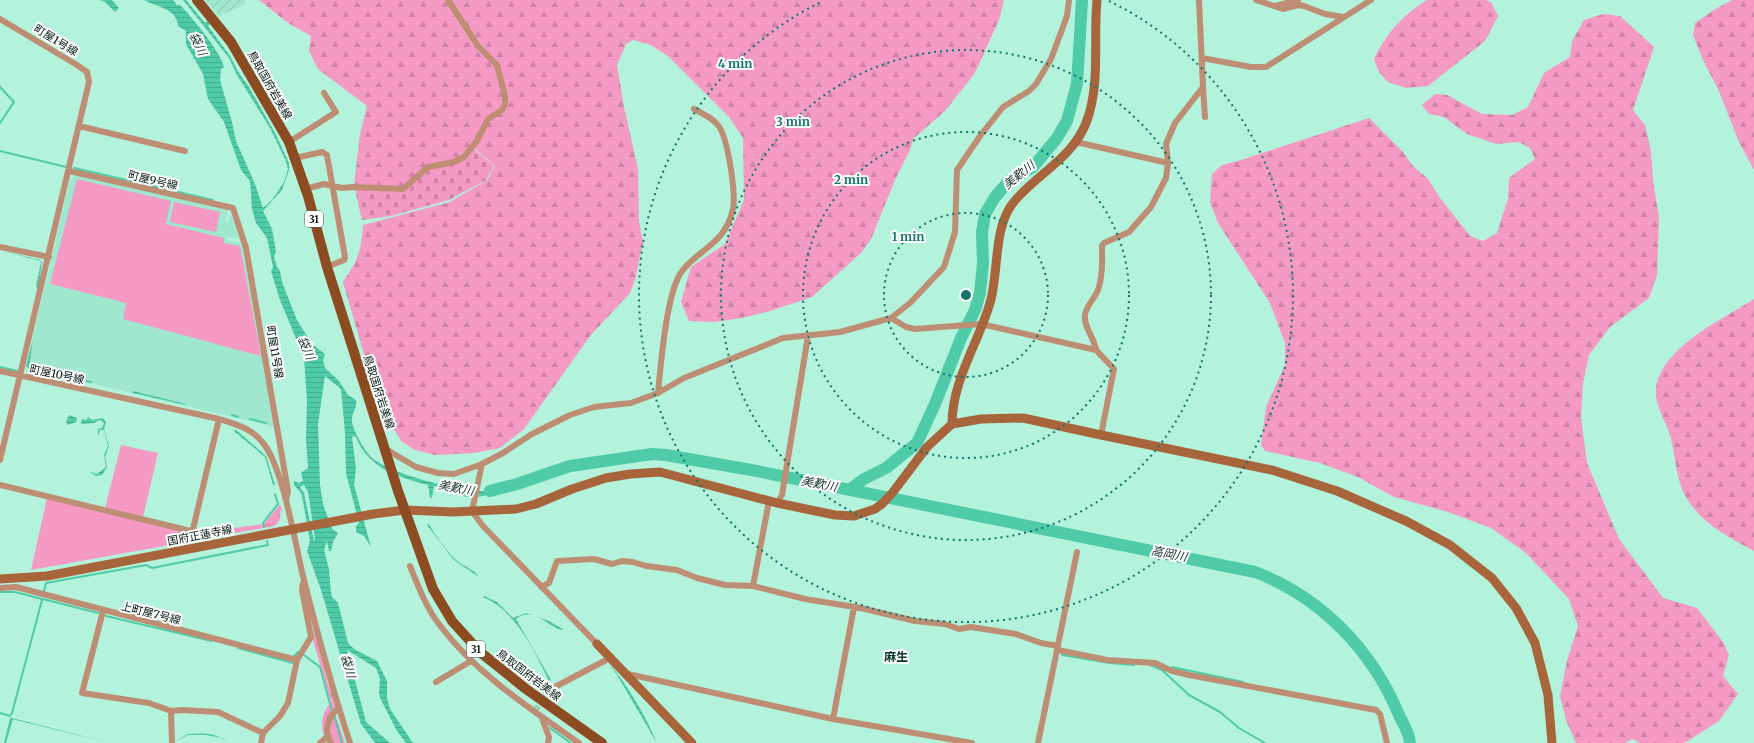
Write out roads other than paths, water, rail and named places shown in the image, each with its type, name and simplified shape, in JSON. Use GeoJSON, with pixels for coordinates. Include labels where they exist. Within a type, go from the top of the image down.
{"type":"FeatureCollection","features":[{"type":"Feature","properties":{"kind":"main road","name":"鳥取国府岩美線"},"geometry":{"type":"LineString","coordinates":[[197,0],[231,42],[289,142],[305,189],[327,267],[398,492],[433,589],[452,621],[465,638],[496,666],[602,743]]}},
{"type":"Feature","properties":{"kind":"street"},"geometry":{"type":"LineString","coordinates":[[305,189],[324,184],[342,188],[403,189],[428,167],[454,162],[464,157],[477,140],[488,119],[502,110],[505,104],[505,96],[497,65],[478,46],[448,0]]}},
{"type":"Feature","properties":{"kind":"street"},"geometry":{"type":"LineString","coordinates":[[384,448],[416,467],[438,473],[454,474],[482,464],[503,453],[532,434],[570,414],[594,408],[631,403],[658,393],[684,378],[783,338],[840,332],[891,318],[910,303],[944,267],[955,232],[957,170],[980,136],[1003,107],[1029,91],[1036,84],[1051,60],[1067,16],[1069,0]]}},
{"type":"Feature","properties":{"kind":"street"},"geometry":{"type":"LineString","coordinates":[[1097,0],[1091,107],[1086,125],[1076,142],[1063,157],[1012,204],[1004,219],[990,302],[956,392],[952,424],[981,419],[1023,418],[1272,470],[1337,491],[1406,521],[1450,545],[1492,578],[1516,608],[1535,643],[1548,695],[1552,743]]}},
{"type":"Feature","properties":{"kind":"street"},"geometry":{"type":"LineString","coordinates":[[1199,0],[1205,117]]}},
{"type":"Feature","properties":{"kind":"street"},"geometry":{"type":"LineString","coordinates":[[1256,0],[1283,9],[1304,6],[1325,14],[1343,17]]}},
{"type":"Feature","properties":{"kind":"street"},"geometry":{"type":"LineString","coordinates":[[1274,7],[1298,0]]}},
{"type":"Feature","properties":{"kind":"street"},"geometry":{"type":"LineString","coordinates":[[1202,58],[1251,67],[1266,67],[1370,0]]}},
{"type":"Feature","properties":{"kind":"street","name":"町屋1号線"},"geometry":{"type":"LineString","coordinates":[[0,19],[30,35],[87,72],[89,86]]}},
{"type":"Feature","properties":{"kind":"street","name":"町屋10号線"},"geometry":{"type":"LineString","coordinates":[[89,86],[21,376],[219,419],[239,425],[253,433],[263,442],[271,454],[292,528],[303,577]]}},
{"type":"Feature","properties":{"kind":"street"},"geometry":{"type":"LineString","coordinates":[[1096,350],[1095,342],[1085,319],[1085,314],[1098,291],[1101,275],[1102,246],[1104,243],[1129,232],[1151,207],[1166,178],[1168,163],[1166,144],[1175,123],[1203,87]]}},
{"type":"Feature","properties":{"kind":"street"},"geometry":{"type":"LineString","coordinates":[[289,142],[336,112],[324,93]]}},
{"type":"Feature","properties":{"kind":"street"},"geometry":{"type":"LineString","coordinates":[[658,393],[661,360],[671,300],[680,273],[696,256],[720,237],[728,224],[733,210],[731,175],[724,137],[718,124],[694,109]]}},
{"type":"Feature","properties":{"kind":"street"},"geometry":{"type":"LineString","coordinates":[[79,126],[185,151]]}},
{"type":"Feature","properties":{"kind":"street"},"geometry":{"type":"LineString","coordinates":[[1076,142],[1168,163]]}},
{"type":"Feature","properties":{"kind":"street"},"geometry":{"type":"LineString","coordinates":[[295,158],[326,152],[345,257],[344,260],[327,267]]}},
{"type":"Feature","properties":{"kind":"street","name":"町屋9号線"},"geometry":{"type":"LineString","coordinates":[[69,171],[233,208]]}},
{"type":"Feature","properties":{"kind":"street","name":"町屋11号線"},"geometry":{"type":"LineString","coordinates":[[233,208],[246,248],[262,331],[288,491],[285,502]]}},
{"type":"Feature","properties":{"kind":"street"},"geometry":{"type":"LineString","coordinates":[[0,247],[49,257]]}},
{"type":"Feature","properties":{"kind":"street"},"geometry":{"type":"LineString","coordinates":[[891,318],[906,327],[916,329],[932,329],[981,324],[1096,350],[1114,369],[1101,435]]}},
{"type":"Feature","properties":{"kind":"street"},"geometry":{"type":"LineString","coordinates":[[753,586],[773,502],[782,495],[785,469],[808,336]]}},
{"type":"Feature","properties":{"kind":"street"},"geometry":{"type":"LineString","coordinates":[[0,371],[21,376],[0,460]]}},
{"type":"Feature","properties":{"kind":"street"},"geometry":{"type":"LineString","coordinates":[[0,485],[191,530],[193,529],[219,419]]}},
{"type":"Feature","properties":{"kind":"street","name":"国府正蓮寺線"},"geometry":{"type":"LineString","coordinates":[[0,579],[47,576],[368,514],[405,510],[472,511],[516,509],[536,504],[572,489],[606,478],[630,474],[660,472],[773,502],[835,515],[854,516],[875,509],[893,492],[927,447],[952,424]]}},
{"type":"Feature","properties":{"kind":"street"},"geometry":{"type":"LineString","coordinates":[[482,464],[472,511],[482,525],[610,658],[628,674],[692,743]]}},
{"type":"Feature","properties":{"kind":"street"},"geometry":{"type":"LineString","coordinates":[[1038,743],[1077,552]]}},
{"type":"Feature","properties":{"kind":"street"},"geometry":{"type":"LineString","coordinates":[[541,587],[549,583],[556,560],[594,559],[608,564],[627,561],[646,566],[677,570],[697,578],[725,585],[753,586],[805,599],[854,606],[915,621],[945,624],[959,629],[971,628],[1016,634],[1058,648],[1107,660],[1155,663],[1172,671],[1189,675],[1376,710],[1380,714],[1387,743]]}},
{"type":"Feature","properties":{"kind":"street"},"geometry":{"type":"LineString","coordinates":[[410,566],[421,594],[441,628],[471,661],[498,685],[579,743]]}},
{"type":"Feature","properties":{"kind":"street"},"geometry":{"type":"LineString","coordinates":[[262,743],[263,733],[280,716],[288,703],[297,660],[311,637],[302,590],[303,577]]}},
{"type":"Feature","properties":{"kind":"street"},"geometry":{"type":"LineString","coordinates":[[303,577],[350,743]]}},
{"type":"Feature","properties":{"kind":"street","name":"上町屋7号線"},"geometry":{"type":"LineString","coordinates":[[0,588],[16,587],[103,611],[297,660]]}},
{"type":"Feature","properties":{"kind":"street"},"geometry":{"type":"LineString","coordinates":[[833,719],[854,606]]}},
{"type":"Feature","properties":{"kind":"street"},"geometry":{"type":"LineString","coordinates":[[103,611],[82,693],[149,703],[171,711],[182,710],[218,712],[263,733]]}},
{"type":"Feature","properties":{"kind":"street"},"geometry":{"type":"LineString","coordinates":[[549,690],[610,658]]}},
{"type":"Feature","properties":{"kind":"street"},"geometry":{"type":"LineString","coordinates":[[436,682],[471,661]]}},
{"type":"Feature","properties":{"kind":"street"},"geometry":{"type":"LineString","coordinates":[[628,674],[833,719],[968,743]]}},
{"type":"Feature","properties":{"kind":"street"},"geometry":{"type":"LineString","coordinates":[[320,743],[329,740],[328,723],[333,713],[339,708]]}},
{"type":"Feature","properties":{"kind":"street"},"geometry":{"type":"LineString","coordinates":[[171,711],[172,743]]}},
{"type":"Feature","properties":{"kind":"street"},"geometry":{"type":"LineString","coordinates":[[540,715],[549,737],[548,743]]}},
{"type":"Feature","properties":{"kind":"water"},"geometry":{"type":"Polygon","coordinates":[[[100,0],[112,0],[119,8],[115,12],[105,2],[100,0]]]}},
{"type":"Feature","properties":{"kind":"water","name":"袋川"},"geometry":{"type":"Polygon","coordinates":[[[144,0],[173,0],[177,5],[180,5],[217,52],[224,67],[221,69],[220,80],[236,141],[255,184],[263,208],[272,200],[284,182],[288,169],[285,159],[270,128],[237,75],[229,58],[183,0],[186,0],[205,23],[208,21],[210,24],[208,26],[230,56],[275,133],[289,163],[289,170],[282,190],[263,211],[272,229],[276,251],[274,257],[297,320],[312,344],[325,354],[323,360],[325,368],[339,381],[348,395],[356,400],[352,422],[356,434],[366,452],[372,458],[394,470],[439,484],[480,491],[504,486],[506,489],[485,496],[469,497],[434,486],[432,497],[430,498],[428,485],[385,470],[368,456],[361,448],[356,437],[353,436],[356,468],[354,485],[371,547],[364,536],[356,532],[356,526],[359,523],[346,473],[345,432],[341,389],[325,376],[318,424],[320,485],[323,504],[332,529],[338,533],[333,542],[331,551],[329,551],[327,541],[324,550],[329,569],[332,597],[338,603],[348,643],[354,649],[377,661],[387,681],[387,698],[390,709],[413,743],[406,743],[397,731],[381,700],[379,694],[380,679],[376,668],[347,650],[366,722],[390,743],[375,743],[361,724],[321,590],[307,551],[310,541],[303,501],[301,493],[294,485],[294,481],[299,483],[303,481],[301,473],[308,468],[306,440],[307,400],[304,358],[280,300],[271,271],[273,267],[267,238],[256,223],[252,209],[250,181],[241,170],[224,122],[208,99],[203,74],[186,44],[186,31],[178,26],[174,15],[144,0]],[[304,485],[300,487],[304,493],[314,541],[315,539],[308,492],[304,485]]]}},
{"type":"Feature","properties":{"kind":"water"},"geometry":{"type":"Polygon","coordinates":[[[0,250],[40,260],[42,262],[38,290],[36,286],[41,262],[0,250]]]}},
{"type":"Feature","properties":{"kind":"water"},"geometry":{"type":"Polygon","coordinates":[[[33,340],[29,367],[77,378],[76,380],[28,368],[26,366],[33,340]]]}},
{"type":"Feature","properties":{"kind":"water"},"geometry":{"type":"Polygon","coordinates":[[[133,391],[186,404],[186,405],[133,393],[133,391]]]}},
{"type":"Feature","properties":{"kind":"water"},"geometry":{"type":"Polygon","coordinates":[[[69,415],[77,418],[76,422],[68,425],[66,422],[69,415]]]}},
{"type":"Feature","properties":{"kind":"water"},"geometry":{"type":"Polygon","coordinates":[[[88,417],[92,420],[103,418],[106,422],[104,429],[109,446],[105,457],[107,467],[102,475],[96,476],[90,472],[97,474],[106,467],[104,455],[108,446],[104,430],[100,430],[98,436],[98,429],[102,428],[104,423],[100,420],[94,423],[81,424],[82,419],[87,420],[88,417]]]}},
{"type":"Feature","properties":{"kind":"water"},"geometry":{"type":"Polygon","coordinates":[[[235,429],[266,456],[275,485],[273,485],[265,457],[234,431],[235,429]]]}},
{"type":"Feature","properties":{"kind":"water"},"geometry":{"type":"Polygon","coordinates":[[[429,524],[453,557],[475,572],[479,577],[454,560],[427,525],[429,524]]]}},
{"type":"Feature","properties":{"kind":"water"},"geometry":{"type":"Polygon","coordinates":[[[484,596],[497,602],[513,618],[526,613],[534,616],[522,615],[516,619],[551,680],[549,681],[523,633],[505,612],[495,603],[483,597],[484,596]]]}},
{"type":"Feature","properties":{"kind":"water"},"geometry":{"type":"Polygon","coordinates":[[[537,617],[549,621],[564,630],[554,627],[537,617]]]}},
{"type":"Feature","properties":{"kind":"water"},"geometry":{"type":"Polygon","coordinates":[[[609,664],[616,672],[636,702],[657,743],[617,675],[609,664]]]}},
{"type":"Feature","properties":{"kind":"water"},"geometry":{"type":"Polygon","coordinates":[[[10,718],[110,743],[12,719],[4,743],[10,718]]]}},
{"type":"Feature","properties":{"kind":"water"},"geometry":{"type":"Polygon","coordinates":[[[188,734],[210,734],[220,738],[206,735],[188,735],[176,741],[188,734]]]}},
{"type":"Feature","properties":{"kind":"waterway","name":"美歎川"},"geometry":{"type":"LineString","coordinates":[[849,490],[864,479],[886,468],[917,443],[935,404],[961,338],[975,310],[980,293],[983,263],[982,232],[985,214],[995,197],[1009,181],[1033,167],[1057,138],[1067,121],[1077,84],[1082,0]]}},
{"type":"Feature","properties":{"kind":"waterway"},"geometry":{"type":"LineString","coordinates":[[0,87],[14,102],[0,123]]}},
{"type":"Feature","properties":{"kind":"waterway"},"geometry":{"type":"LineString","coordinates":[[0,151],[66,167]]}},
{"type":"Feature","properties":{"kind":"waterway"},"geometry":{"type":"LineString","coordinates":[[74,168],[213,200]]}},
{"type":"Feature","properties":{"kind":"waterway"},"geometry":{"type":"LineString","coordinates":[[0,367],[17,371]]}},
{"type":"Feature","properties":{"kind":"waterway"},"geometry":{"type":"LineString","coordinates":[[86,381],[91,382]]}},
{"type":"Feature","properties":{"kind":"waterway"},"geometry":{"type":"LineString","coordinates":[[232,415],[238,417]]}},
{"type":"Feature","properties":{"kind":"waterway"},"geometry":{"type":"LineString","coordinates":[[250,419],[266,423]]}},
{"type":"Feature","properties":{"kind":"waterway","name":"高岡川"},"geometry":{"type":"LineString","coordinates":[[490,491],[517,484],[570,466],[652,454],[666,455],[757,471],[1255,572],[1302,596],[1342,628],[1359,648],[1388,691],[1409,736],[1410,743]]}},
{"type":"Feature","properties":{"kind":"waterway"},"geometry":{"type":"LineString","coordinates":[[264,527],[263,523],[278,504],[275,494]]}},
{"type":"Feature","properties":{"kind":"waterway"},"geometry":{"type":"LineString","coordinates":[[44,591],[46,583],[146,565],[152,568],[268,545],[267,541]]}},
{"type":"Feature","properties":{"kind":"waterway"},"geometry":{"type":"LineString","coordinates":[[0,592],[15,592],[98,613]]}},
{"type":"Feature","properties":{"kind":"waterway"},"geometry":{"type":"LineString","coordinates":[[0,713],[10,716],[12,713],[42,600]]}},
{"type":"Feature","properties":{"kind":"waterway"},"geometry":{"type":"LineString","coordinates":[[106,616],[212,641]]}},
{"type":"Feature","properties":{"kind":"waterway"},"geometry":{"type":"LineString","coordinates":[[238,648],[293,663]]}},
{"type":"Feature","properties":{"kind":"waterway"},"geometry":{"type":"LineString","coordinates":[[294,656],[298,652]]}},
{"type":"Feature","properties":{"kind":"waterway"},"geometry":{"type":"LineString","coordinates":[[304,655],[320,667],[332,711]]}},
{"type":"Feature","properties":{"kind":"waterway"},"geometry":{"type":"LineString","coordinates":[[1062,655],[1110,663],[1134,665]]}},
{"type":"Feature","properties":{"kind":"waterway"},"geometry":{"type":"LineString","coordinates":[[1150,665],[1162,670],[1189,695],[1220,712],[1239,728],[1265,743]]}},
{"type":"Feature","properties":{"kind":"waterway"},"geometry":{"type":"LineString","coordinates":[[1172,667],[1243,682]]}},
{"type":"Feature","properties":{"kind":"waterway"},"geometry":{"type":"LineString","coordinates":[[334,715],[342,743]]}},
{"type":"Feature","properties":{"kind":"waterway"},"geometry":{"type":"LineString","coordinates":[[5,743],[12,719]]}},
{"type":"Feature","properties":{"kind":"waterway"},"geometry":{"type":"LineString","coordinates":[[550,728],[571,743]]}},
{"type":"Feature","properties":{"kind":"tunnel"},"geometry":{"type":"LineString","coordinates":[[535,711],[549,690]]}},
{"type":"Feature","properties":{"kind":"district","name":"麻生"},"geometry":{"type":"Point","coordinates":[896,657]}}]}
